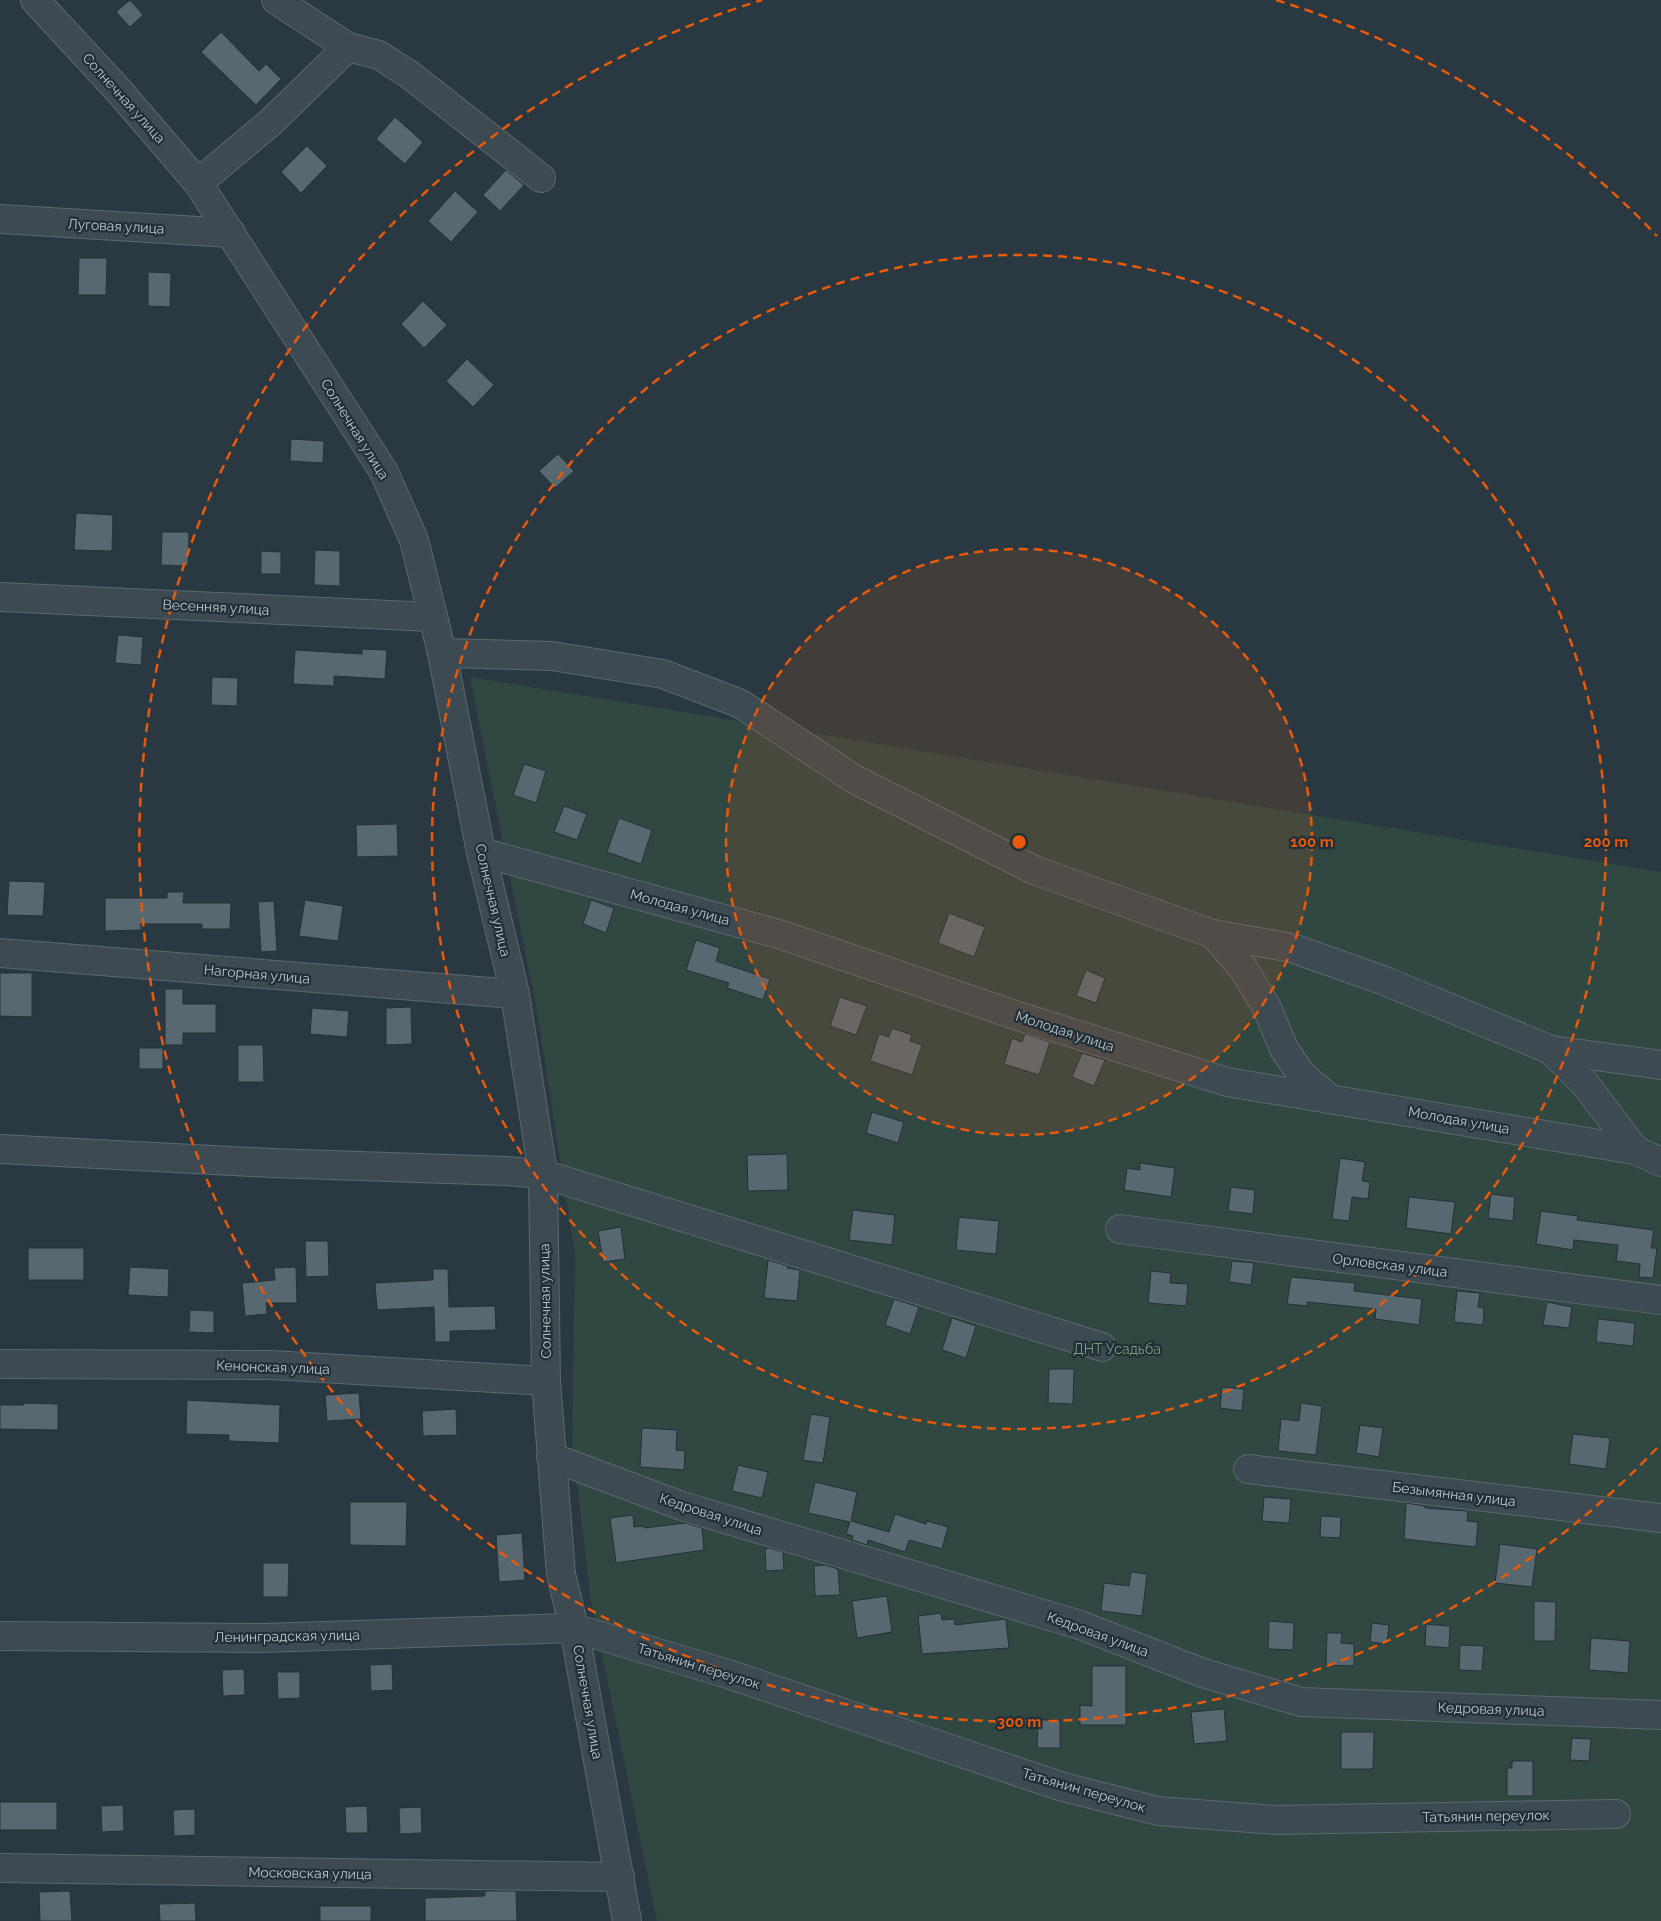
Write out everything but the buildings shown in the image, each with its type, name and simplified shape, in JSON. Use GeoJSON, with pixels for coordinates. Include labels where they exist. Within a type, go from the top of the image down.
{"type":"FeatureCollection","features":[{"type":"Feature","properties":{"kind":"street","name":"Солнечная улица"},"geometry":{"type":"LineString","coordinates":[[35,0],[119,90],[198,183],[232,232],[384,472],[414,540],[442,653],[481,852],[515,994],[543,1174],[546,1381],[561,1574],[574,1628],[627,1921]]}},
{"type":"Feature","properties":{"kind":"street"},"geometry":{"type":"LineString","coordinates":[[276,0],[348,47],[378,55],[410,75],[540,178]]}},
{"type":"Feature","properties":{"kind":"street"},"geometry":{"type":"LineString","coordinates":[[198,183],[271,122],[348,47]]}},
{"type":"Feature","properties":{"kind":"street","name":"Луговая улица"},"geometry":{"type":"LineString","coordinates":[[0,219],[232,232]]}},
{"type":"Feature","properties":{"kind":"street","name":"Весенняя улица"},"geometry":{"type":"LineString","coordinates":[[0,597],[433,617]]}},
{"type":"Feature","properties":{"kind":"street"},"geometry":{"type":"LineString","coordinates":[[442,653],[552,656],[663,674],[742,704],[854,779],[1034,870],[1213,934],[1292,948],[1385,981],[1551,1050],[1661,1065]]}},
{"type":"Feature","properties":{"kind":"street","name":"Молодая улица"},"geometry":{"type":"LineString","coordinates":[[481,852],[782,935],[1015,1015],[1228,1082],[1635,1150],[1661,1162]]}},
{"type":"Feature","properties":{"kind":"street"},"geometry":{"type":"LineString","coordinates":[[1213,934],[1243,968],[1267,1008],[1284,1049],[1301,1074],[1330,1099]]}},
{"type":"Feature","properties":{"kind":"street","name":"Нагорная улица"},"geometry":{"type":"LineString","coordinates":[[0,953],[515,994]]}},
{"type":"Feature","properties":{"kind":"street"},"geometry":{"type":"LineString","coordinates":[[1551,1050],[1586,1085],[1635,1150]]}},
{"type":"Feature","properties":{"kind":"street"},"geometry":{"type":"LineString","coordinates":[[0,1149],[272,1164],[506,1171],[543,1174],[1102,1347]]}},
{"type":"Feature","properties":{"kind":"street","name":"Орловская улица"},"geometry":{"type":"LineString","coordinates":[[1120,1229],[1661,1300]]}},
{"type":"Feature","properties":{"kind":"street","name":"Кенонская улица"},"geometry":{"type":"LineString","coordinates":[[0,1364],[271,1366],[546,1381]]}},
{"type":"Feature","properties":{"kind":"street","name":"Кедровая улица"},"geometry":{"type":"LineString","coordinates":[[551,1456],[682,1506],[1080,1626],[1203,1672],[1301,1702],[1661,1716]]}},
{"type":"Feature","properties":{"kind":"street","name":"Безымянная улица"},"geometry":{"type":"LineString","coordinates":[[1248,1469],[1661,1518]]}},
{"type":"Feature","properties":{"kind":"street","name":"Ленинградская улица"},"geometry":{"type":"LineString","coordinates":[[0,1636],[263,1638],[574,1628]]}},
{"type":"Feature","properties":{"kind":"street","name":"Татьянин переулок"},"geometry":{"type":"LineString","coordinates":[[574,1628],[728,1674],[1063,1786],[1158,1811],[1276,1820],[1616,1814]]}},
{"type":"Feature","properties":{"kind":"street","name":"Московская улица"},"geometry":{"type":"LineString","coordinates":[[0,1868],[620,1877]]}},
{"type":"Feature","properties":{"kind":"green space","name":"ДНТ Усадьба"},"geometry":{"type":"Polygon","coordinates":[[[470,677],[1661,872],[1661,1921],[657,1921],[591,1601],[572,1443],[575,1254],[536,1006],[470,677]]]}}]}
